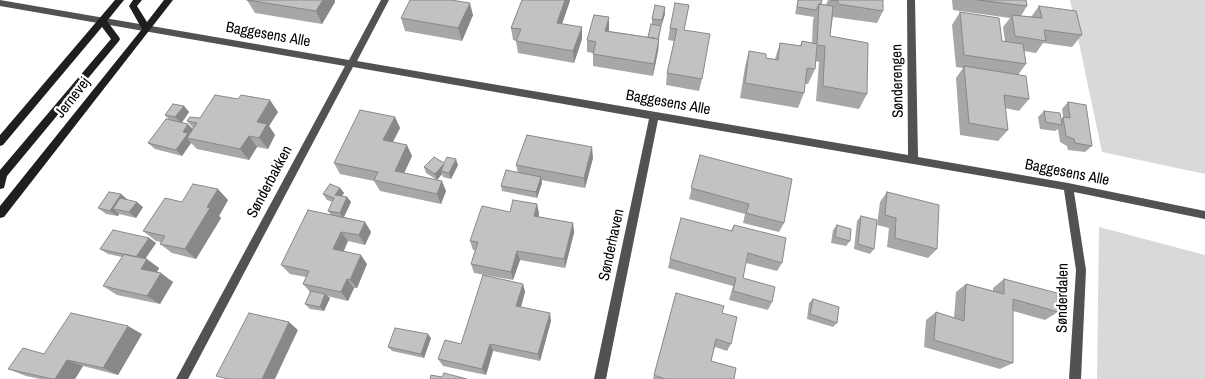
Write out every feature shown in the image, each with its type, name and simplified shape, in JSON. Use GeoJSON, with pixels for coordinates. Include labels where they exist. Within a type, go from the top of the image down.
{"type":"FeatureCollection","features":[{"type":"Feature","properties":{"kind":"main road","name":"Jernevej"},"geometry":{"type":"LineString","coordinates":[[0,142],[120,0]]}},
{"type":"Feature","properties":{"kind":"main road"},"geometry":{"type":"LineString","coordinates":[[138,0],[133,6],[146,29]]}},
{"type":"Feature","properties":{"kind":"main road","name":"Jernevej"},"geometry":{"type":"LineString","coordinates":[[0,214],[169,0]]}},
{"type":"Feature","properties":{"kind":"main road"},"geometry":{"type":"LineString","coordinates":[[0,186],[3,174],[116,39],[103,21]]}},
{"type":"Feature","properties":{"kind":"street","name":"Sønderbakken"},"geometry":{"type":"LineString","coordinates":[[182,379],[386,0]]}},
{"type":"Feature","properties":{"kind":"street","name":"Sønderengen"},"geometry":{"type":"LineString","coordinates":[[910,0],[913,161]]}},
{"type":"Feature","properties":{"kind":"street","name":"Baggesens Alle"},"geometry":{"type":"LineString","coordinates":[[0,3],[1068,187],[1205,216]]}},
{"type":"Feature","properties":{"kind":"street","name":"Sønderhaven"},"geometry":{"type":"LineString","coordinates":[[600,379],[654,116]]}},
{"type":"Feature","properties":{"kind":"street","name":"Sønderdalen"},"geometry":{"type":"LineString","coordinates":[[1068,187],[1081,270],[1075,379]]}},
{"type":"Feature","properties":{"kind":"shaded area"},"geometry":{"type":"Polygon","coordinates":[[[1070,0],[1205,0],[1205,174],[1102,152],[1070,0]]]}},
{"type":"Feature","properties":{"kind":"shaded area"},"geometry":{"type":"Polygon","coordinates":[[[1099,227],[1205,255],[1205,379],[1097,379],[1099,227]]]}},
{"type":"Feature","properties":{"kind":"building"},"geometry":{"type":"Polygon","coordinates":[[[247,0],[323,0],[316,11],[247,0]]]}},
{"type":"Feature","properties":{"kind":"building"},"geometry":{"type":"Polygon","coordinates":[[[410,0],[451,0],[470,3],[458,28],[401,18],[410,0]]]}},
{"type":"Feature","properties":{"kind":"building"},"geometry":{"type":"Polygon","coordinates":[[[522,0],[565,0],[557,23],[582,27],[573,51],[516,41],[521,29],[511,28],[522,0]]]}},
{"type":"Feature","properties":{"kind":"building"},"geometry":{"type":"Polygon","coordinates":[[[798,0],[822,0],[816,10],[797,7],[798,0]]]}},
{"type":"Feature","properties":{"kind":"building"},"geometry":{"type":"Polygon","coordinates":[[[831,0],[883,0],[883,11],[838,4],[838,1],[831,0]]]}},
{"type":"Feature","properties":{"kind":"building"},"geometry":{"type":"Polygon","coordinates":[[[978,0],[1026,0],[1027,6],[978,0]]]}},
{"type":"Feature","properties":{"kind":"building"},"geometry":{"type":"Polygon","coordinates":[[[675,3],[689,5],[684,30],[710,34],[702,79],[667,73],[677,29],[670,28],[675,3]]]}},
{"type":"Feature","properties":{"kind":"building"},"geometry":{"type":"Polygon","coordinates":[[[819,4],[833,6],[830,36],[868,43],[867,94],[823,86],[825,46],[817,45],[815,69],[807,68],[804,93],[745,83],[749,51],[766,54],[766,58],[778,60],[780,43],[801,46],[802,41],[817,44],[819,4]]]}},
{"type":"Feature","properties":{"kind":"building"},"geometry":{"type":"Polygon","coordinates":[[[655,5],[665,7],[662,20],[652,19],[655,5]]]}},
{"type":"Feature","properties":{"kind":"building"},"geometry":{"type":"Polygon","coordinates":[[[1039,6],[1076,11],[1082,35],[1044,30],[1046,41],[1015,36],[1012,15],[1042,18],[1039,6]]]}},
{"type":"Feature","properties":{"kind":"building"},"geometry":{"type":"Polygon","coordinates":[[[960,12],[999,18],[1002,41],[1023,44],[1026,64],[964,55],[960,12]]]}},
{"type":"Feature","properties":{"kind":"building"},"geometry":{"type":"Polygon","coordinates":[[[594,15],[609,17],[605,31],[659,39],[654,64],[593,54],[596,42],[587,40],[594,15]]]}},
{"type":"Feature","properties":{"kind":"building"},"geometry":{"type":"Polygon","coordinates":[[[651,24],[661,26],[658,39],[648,37],[651,24]]]}},
{"type":"Feature","properties":{"kind":"building"},"geometry":{"type":"Polygon","coordinates":[[[964,66],[1026,76],[1029,99],[1004,95],[1008,130],[969,123],[964,66]]]}},
{"type":"Feature","properties":{"kind":"building"},"geometry":{"type":"Polygon","coordinates":[[[215,95],[238,99],[241,95],[270,100],[257,122],[267,124],[259,138],[249,136],[240,149],[187,138],[197,123],[187,121],[190,117],[200,118],[215,95]]]}},
{"type":"Feature","properties":{"kind":"building"},"geometry":{"type":"Polygon","coordinates":[[[1068,102],[1086,105],[1092,146],[1075,143],[1074,139],[1066,136],[1063,117],[1070,118],[1068,102]]]}},
{"type":"Feature","properties":{"kind":"building"},"geometry":{"type":"Polygon","coordinates":[[[173,104],[184,106],[175,117],[165,115],[173,104]]]}},
{"type":"Feature","properties":{"kind":"building"},"geometry":{"type":"Polygon","coordinates":[[[360,110],[395,117],[383,140],[407,145],[395,171],[442,181],[437,194],[374,180],[378,172],[334,163],[360,110]]]}},
{"type":"Feature","properties":{"kind":"building"},"geometry":{"type":"Polygon","coordinates":[[[1044,111],[1060,113],[1062,125],[1046,122],[1044,111]]]}},
{"type":"Feature","properties":{"kind":"building"},"geometry":{"type":"Polygon","coordinates":[[[166,119],[188,124],[183,132],[188,133],[176,150],[148,143],[166,119]]]}},
{"type":"Feature","properties":{"kind":"building"},"geometry":{"type":"Polygon","coordinates":[[[527,135],[592,147],[584,178],[516,165],[527,135]]]}},
{"type":"Feature","properties":{"kind":"building"},"geometry":{"type":"Polygon","coordinates":[[[700,155],[792,179],[784,223],[746,213],[749,204],[691,188],[700,155]]]}},
{"type":"Feature","properties":{"kind":"building"},"geometry":{"type":"Polygon","coordinates":[[[434,157],[444,163],[447,157],[456,159],[449,173],[441,171],[444,164],[435,174],[424,167],[434,157]]]}},
{"type":"Feature","properties":{"kind":"building"},"geometry":{"type":"Polygon","coordinates":[[[506,170],[541,177],[536,192],[501,186],[506,170]]]}},
{"type":"Feature","properties":{"kind":"building"},"geometry":{"type":"Polygon","coordinates":[[[193,184],[218,189],[207,207],[210,208],[185,249],[160,244],[165,236],[143,231],[165,198],[182,202],[193,184]]]}},
{"type":"Feature","properties":{"kind":"building"},"geometry":{"type":"Polygon","coordinates":[[[330,184],[340,188],[335,195],[347,197],[340,213],[328,211],[334,198],[323,194],[330,184]]]}},
{"type":"Feature","properties":{"kind":"building"},"geometry":{"type":"Polygon","coordinates":[[[109,192],[121,194],[110,211],[98,208],[109,192]]]}},
{"type":"Feature","properties":{"kind":"building"},"geometry":{"type":"Polygon","coordinates":[[[887,192],[939,205],[937,249],[895,238],[896,218],[885,215],[887,192]]]}},
{"type":"Feature","properties":{"kind":"building"},"geometry":{"type":"Polygon","coordinates":[[[120,198],[137,202],[129,212],[113,209],[120,198]]]}},
{"type":"Feature","properties":{"kind":"building"},"geometry":{"type":"Polygon","coordinates":[[[513,200],[537,204],[534,216],[573,223],[564,259],[517,251],[511,272],[471,264],[478,242],[470,241],[482,206],[510,212],[513,200]]]}},
{"type":"Feature","properties":{"kind":"building"},"geometry":{"type":"Polygon","coordinates":[[[308,210],[365,222],[359,235],[341,232],[333,249],[361,255],[350,280],[347,279],[341,292],[303,284],[309,271],[281,265],[308,210]]]}},
{"type":"Feature","properties":{"kind":"building"},"geometry":{"type":"Polygon","coordinates":[[[861,216],[877,220],[874,249],[858,244],[861,216]]]}},
{"type":"Feature","properties":{"kind":"building"},"geometry":{"type":"Polygon","coordinates":[[[681,218],[732,231],[734,225],[786,238],[782,263],[748,253],[743,278],[775,287],[772,302],[733,291],[736,278],[670,259],[681,218]]]}},
{"type":"Feature","properties":{"kind":"building"},"geometry":{"type":"Polygon","coordinates":[[[837,225],[851,229],[850,241],[835,237],[837,225]]]}},
{"type":"Feature","properties":{"kind":"building"},"geometry":{"type":"Polygon","coordinates":[[[113,230],[149,238],[136,257],[100,249],[113,230]]]}},
{"type":"Feature","properties":{"kind":"building"},"geometry":{"type":"Polygon","coordinates":[[[124,254],[147,259],[141,269],[161,273],[147,296],[103,286],[124,254]]]}},
{"type":"Feature","properties":{"kind":"building"},"geometry":{"type":"Polygon","coordinates":[[[483,275],[523,284],[516,306],[550,313],[538,354],[490,344],[482,369],[438,359],[445,340],[461,344],[483,275]]]}},
{"type":"Feature","properties":{"kind":"building"},"geometry":{"type":"Polygon","coordinates":[[[1004,279],[1057,293],[1058,312],[1013,299],[1013,363],[934,340],[936,312],[964,321],[966,284],[1004,294],[1004,279]]]}},
{"type":"Feature","properties":{"kind":"building"},"geometry":{"type":"Polygon","coordinates":[[[311,291],[325,294],[320,307],[305,304],[311,291]]]}},
{"type":"Feature","properties":{"kind":"building"},"geometry":{"type":"Polygon","coordinates":[[[676,293],[724,306],[722,313],[737,317],[731,344],[716,339],[711,361],[736,368],[734,379],[665,379],[654,375],[676,293]]]}},
{"type":"Feature","properties":{"kind":"building"},"geometry":{"type":"Polygon","coordinates":[[[813,299],[839,307],[837,323],[810,314],[813,299]]]}},
{"type":"Feature","properties":{"kind":"building"},"geometry":{"type":"Polygon","coordinates":[[[71,313],[128,326],[103,368],[67,360],[55,379],[8,369],[23,348],[44,354],[71,313]]]}},
{"type":"Feature","properties":{"kind":"building"},"geometry":{"type":"Polygon","coordinates":[[[249,313],[289,322],[262,379],[228,379],[216,376],[249,313]]]}},
{"type":"Feature","properties":{"kind":"building"},"geometry":{"type":"Polygon","coordinates":[[[395,328],[428,334],[421,354],[388,347],[395,328]]]}},
{"type":"Feature","properties":{"kind":"building"},"geometry":{"type":"Polygon","coordinates":[[[444,373],[467,379],[430,379],[431,375],[442,377],[444,373]]]}}]}
